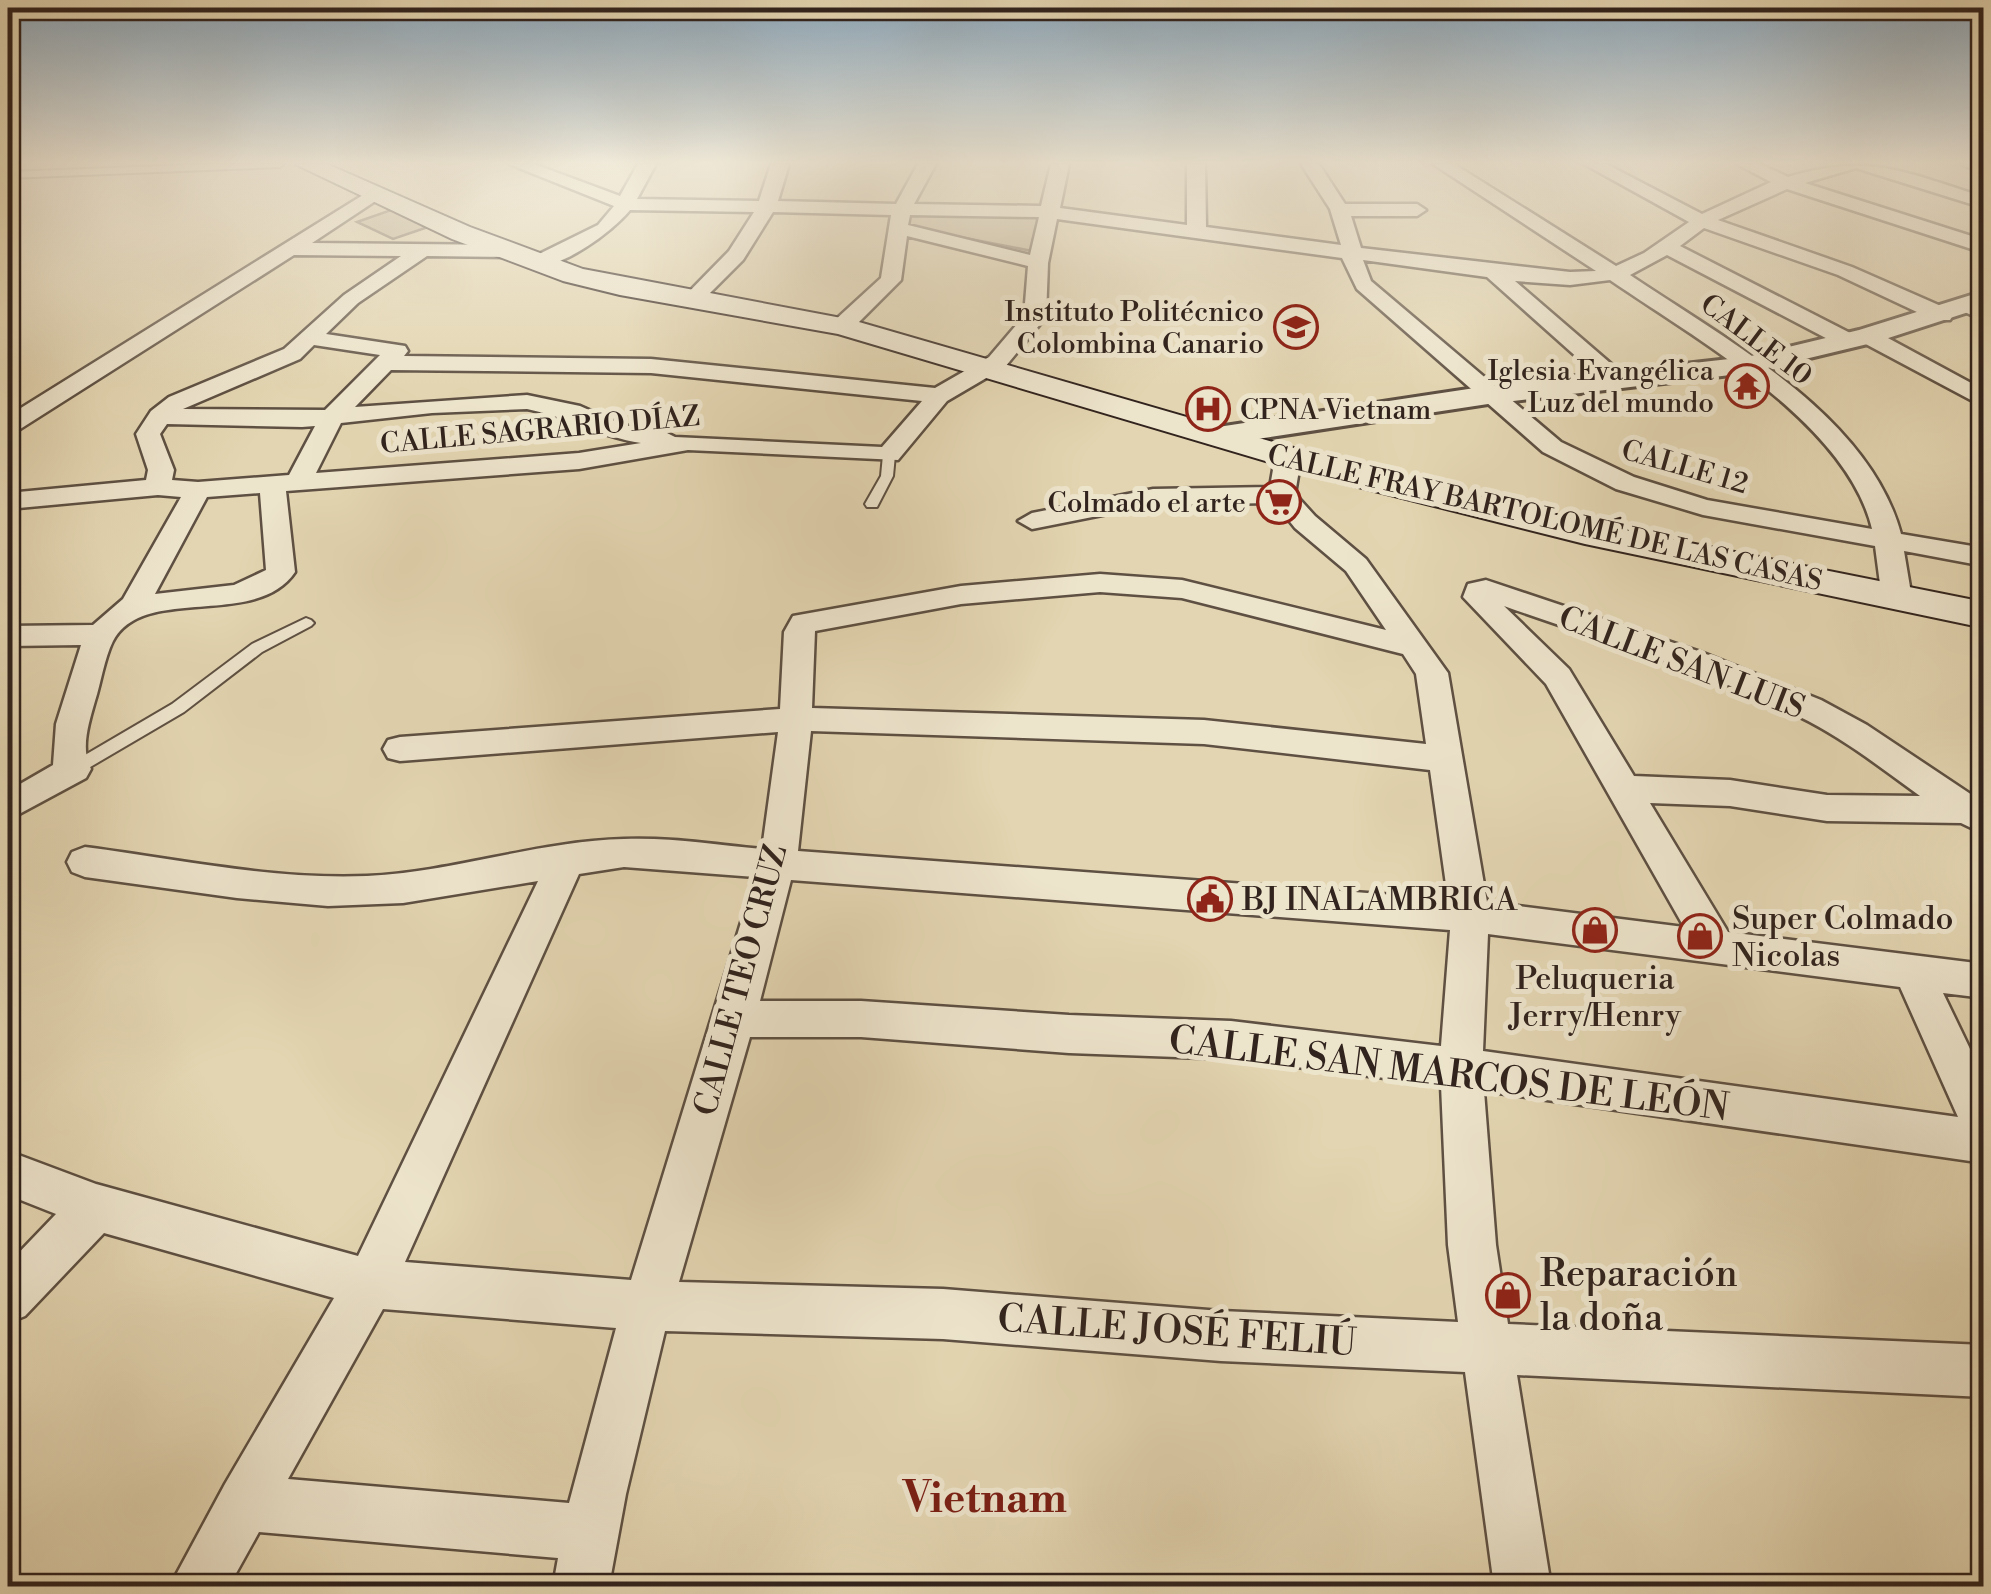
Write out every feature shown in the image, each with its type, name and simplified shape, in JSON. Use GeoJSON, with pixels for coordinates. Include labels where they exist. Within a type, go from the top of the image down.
{"type":"FeatureCollection","features":[{"type":"Feature","properties":{"kind":"main road","name":"CALLE FRAY BARTOLOMÉ DE LAS CASAS"},"geometry":{"type":"LineString","coordinates":[[482,238],[620,287],[842,326],[1218,436],[1285,476],[1984,616]]}},
{"type":"Feature","properties":{"kind":"street"},"geometry":{"type":"LineString","coordinates":[[8,426],[308,238]]}},
{"type":"Feature","properties":{"kind":"street"},"geometry":{"type":"LineString","coordinates":[[291,249],[523,256],[581,238]]}},
{"type":"Feature","properties":{"kind":"street"},"geometry":{"type":"LineString","coordinates":[[692,300],[737,258],[748,238]]}},
{"type":"Feature","properties":{"kind":"street"},"geometry":{"type":"LineString","coordinates":[[842,326],[891,280],[897,238]]}},
{"type":"Feature","properties":{"kind":"street"},"geometry":{"type":"LineString","coordinates":[[959,238],[1038,264]]}},
{"type":"Feature","properties":{"kind":"street"},"geometry":{"type":"LineString","coordinates":[[889,455],[939,396],[997,362],[1035,318],[1038,264],[1044,238]]}},
{"type":"Feature","properties":{"kind":"street"},"geometry":{"type":"LineString","coordinates":[[1247,238],[1562,278],[1615,273],[1681,238]]}},
{"type":"Feature","properties":{"kind":"street","name":"CALLE 12"},"geometry":{"type":"LineString","coordinates":[[1348,238],[1349,253],[1364,285],[1552,446],[1624,483],[1703,507],[1984,556]]}},
{"type":"Feature","properties":{"kind":"street","name":"CALLE 10"},"geometry":{"type":"LineString","coordinates":[[1560,238],[1747,365],[1802,410],[1865,476],[1889,540],[1897,600]]}},
{"type":"Feature","properties":{"kind":"street"},"geometry":{"type":"LineString","coordinates":[[1750,238],[1968,309]]}},
{"type":"Feature","properties":{"kind":"street"},"geometry":{"type":"LineString","coordinates":[[1958,238],[1984,247]]}},
{"type":"Feature","properties":{"kind":"street"},"geometry":{"type":"LineString","coordinates":[[1668,248],[1984,400]]}},
{"type":"Feature","properties":{"kind":"street"},"geometry":{"type":"LineString","coordinates":[[158,487],[161,470],[148,434],[160,416],[206,389],[292,354],[350,298],[420,252]]}},
{"type":"Feature","properties":{"kind":"street"},"geometry":{"type":"LineString","coordinates":[[1494,272],[1616,380]]}},
{"type":"Feature","properties":{"kind":"street"},"geometry":{"type":"LineString","coordinates":[[1218,436],[1488,395],[1747,365],[1968,309]]}},
{"type":"Feature","properties":{"kind":"street"},"geometry":{"type":"LineString","coordinates":[[134,605],[247,591],[281,572],[286,482],[331,418],[396,352],[309,338]]}},
{"type":"Feature","properties":{"kind":"street"},"geometry":{"type":"LineString","coordinates":[[386,363],[651,366],[939,396]]}},
{"type":"Feature","properties":{"kind":"street"},"geometry":{"type":"LineString","coordinates":[[160,416],[331,418],[432,406],[526,402],[571,411],[617,432],[688,442]]}},
{"type":"Feature","properties":{"kind":"street","name":"CALLE SAGRARIO DÍAZ"},"geometry":{"type":"LineString","coordinates":[[8,501],[158,487],[198,490],[579,462],[688,442],[889,455]]}},
{"type":"Feature","properties":{"kind":"street"},"geometry":{"type":"LineString","coordinates":[[1032,521],[1285,476],[1306,522],[1356,565],[1432,673],[1470,916],[1461,1068],[1472,1245],[1522,1586]]}},
{"type":"Feature","properties":{"kind":"street"},"geometry":{"type":"LineString","coordinates":[[8,808],[74,768],[68,762],[72,724],[100,635],[134,605],[198,490]]}},
{"type":"Feature","properties":{"kind":"street","name":"CALLE TEO CRUZ"},"geometry":{"type":"LineString","coordinates":[[582,1586],[590,1533],[647,1306],[777,864],[797,719],[799,632],[804,623],[961,595],[1100,583],[1182,589],[1415,647]]}},
{"type":"Feature","properties":{"kind":"street","name":"CALLE SAN LUIS"},"geometry":{"type":"LineString","coordinates":[[1627,789],[1558,677],[1478,597],[1478,591],[1486,589],[1746,680],[1795,702],[1878,745],[1975,815]]}},
{"type":"Feature","properties":{"kind":"street"},"geometry":{"type":"LineString","coordinates":[[8,636],[100,635]]}},
{"type":"Feature","properties":{"kind":"street"},"geometry":{"type":"LineString","coordinates":[[400,749],[797,719],[1204,732],[1446,759]]}},
{"type":"Feature","properties":{"kind":"street"},"geometry":{"type":"LineString","coordinates":[[1627,789],[1730,793],[1827,808],[1975,815]]}},
{"type":"Feature","properties":{"kind":"street"},"geometry":{"type":"LineString","coordinates":[[1627,789],[1718,950]]}},
{"type":"Feature","properties":{"kind":"street"},"geometry":{"type":"LineString","coordinates":[[85,862],[330,891],[461,882],[567,859],[624,853],[1470,916],[1984,981]]}},
{"type":"Feature","properties":{"kind":"street"},"geometry":{"type":"LineString","coordinates":[[198,1586],[370,1284],[567,859]]}},
{"type":"Feature","properties":{"kind":"street"},"geometry":{"type":"LineString","coordinates":[[1914,974],[1984,1126]]}},
{"type":"Feature","properties":{"kind":"street","name":"CALLE SAN MARCOS DE LEÓN"},"geometry":{"type":"LineString","coordinates":[[732,1019],[861,1019],[1069,1034],[1231,1040],[1461,1068],[1984,1142]]}},
{"type":"Feature","properties":{"kind":"street","name":"CALLE JOSÉ FELIÚ"},"geometry":{"type":"LineString","coordinates":[[8,1174],[96,1207],[370,1284],[647,1306],[943,1314],[1221,1336],[1984,1371]]}},
{"type":"Feature","properties":{"kind":"street"},"geometry":{"type":"LineString","coordinates":[[8,1299],[96,1207]]}},
{"type":"Feature","properties":{"kind":"street"},"geometry":{"type":"LineString","coordinates":[[244,1502],[590,1533]]}},
{"type":"Feature","properties":{"kind":"lane"},"geometry":{"type":"LineString","coordinates":[[872,504],[887,476],[889,455]]}},
{"type":"Feature","properties":{"kind":"lane"},"geometry":{"type":"LineString","coordinates":[[74,768],[178,708],[258,648],[306,622]]}},
{"type":"Feature","properties":{"kind":"shaded area"},"geometry":{"type":"Polygon","coordinates":[[[967,238],[1035,238],[1032,251],[967,238]]]}},
{"type":"Feature","properties":{"kind":"place","name":"Instituto Politécnico Colombina Canario"},"geometry":{"type":"Point","coordinates":[1296,327]}},
{"type":"Feature","properties":{"kind":"place","name":"Iglesia Evangélica Luz del mundo"},"geometry":{"type":"Point","coordinates":[1747,386]}},
{"type":"Feature","properties":{"kind":"place","name":"CPNA Vietnam"},"geometry":{"type":"Point","coordinates":[1208,409]}},
{"type":"Feature","properties":{"kind":"place","name":"Colmado el arte"},"geometry":{"type":"Point","coordinates":[1279,502]}},
{"type":"Feature","properties":{"kind":"place","name":"BJ INALAMBRICA"},"geometry":{"type":"Point","coordinates":[1210,899]}},
{"type":"Feature","properties":{"kind":"place","name":"Peluqueria Jerry/Henry"},"geometry":{"type":"Point","coordinates":[1595,930]}},
{"type":"Feature","properties":{"kind":"place","name":"Super Colmado Nicolas"},"geometry":{"type":"Point","coordinates":[1700,936]}},
{"type":"Feature","properties":{"kind":"place","name":"Reparación la doña"},"geometry":{"type":"Point","coordinates":[1508,1295]}},
{"type":"Feature","properties":{"kind":"district","name":"Vietnam"},"geometry":{"type":"Point","coordinates":[985,1497]}}]}
